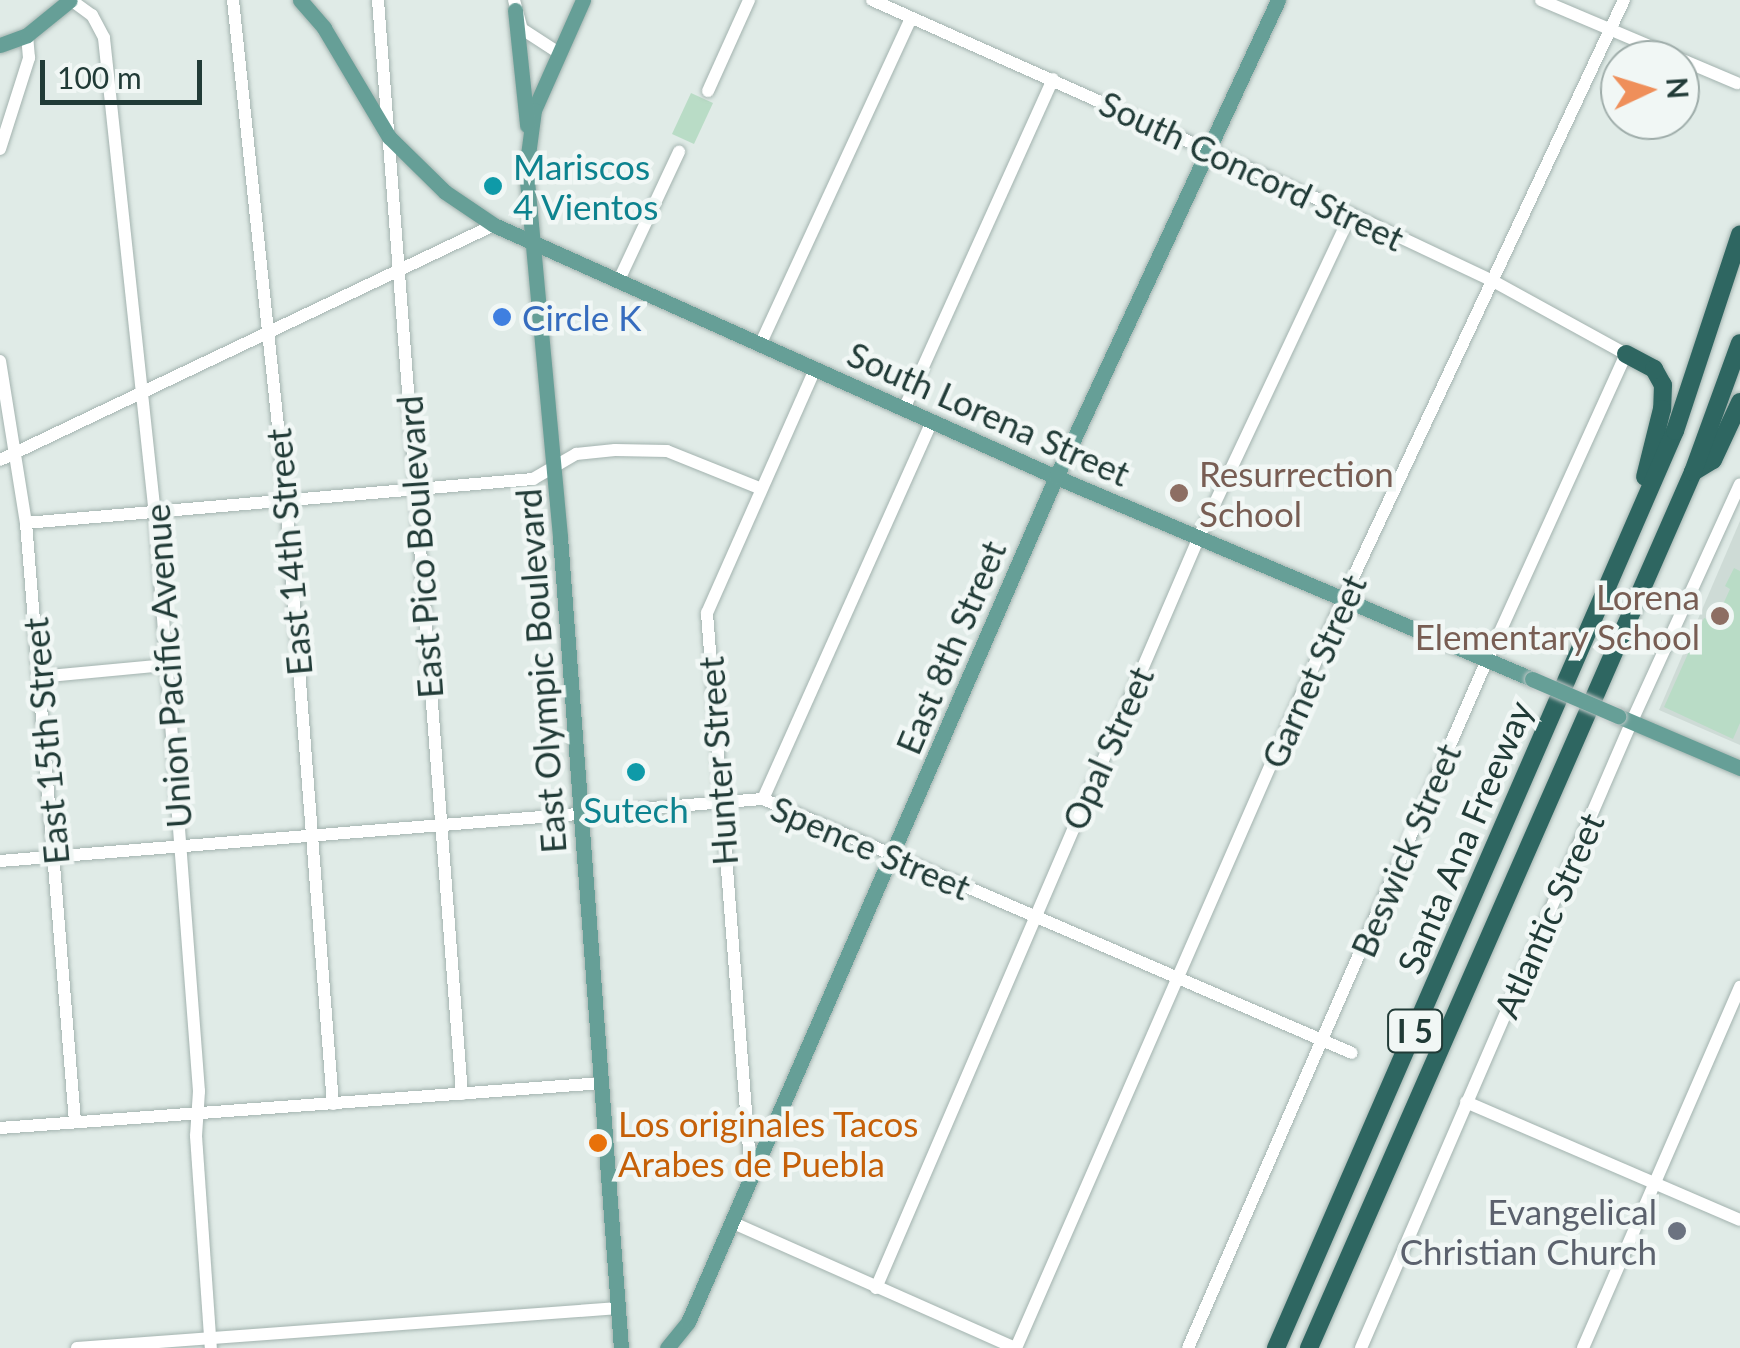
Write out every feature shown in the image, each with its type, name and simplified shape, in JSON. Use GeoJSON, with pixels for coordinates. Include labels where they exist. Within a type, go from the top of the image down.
{"type":"FeatureCollection","features":[{"type":"Feature","properties":{"kind":"highway","name":"Santa Ana Freeway"},"geometry":{"type":"LineString","coordinates":[[1276,1348],[1633,528],[1696,376],[1740,234]]}},
{"type":"Feature","properties":{"kind":"highway","name":"Santa Ana Freeway"},"geometry":{"type":"LineString","coordinates":[[1309,1348],[1693,472],[1740,343]]}},
{"type":"Feature","properties":{"kind":"highway"},"geometry":{"type":"LineString","coordinates":[[1626,354],[1654,370],[1664,396],[1633,528]]}},
{"type":"Feature","properties":{"kind":"highway"},"geometry":{"type":"LineString","coordinates":[[1693,472],[1713,460],[1740,402]]}},
{"type":"Feature","properties":{"kind":"main road"},"geometry":{"type":"LineString","coordinates":[[0,45],[27,35],[70,0]]}},
{"type":"Feature","properties":{"kind":"main road","name":"South Lorena Street"},"geometry":{"type":"LineString","coordinates":[[300,0],[324,28],[390,137],[445,192],[494,225],[1056,477],[1740,768]]}},
{"type":"Feature","properties":{"kind":"main road","name":"East Olympic Boulevard"},"geometry":{"type":"LineString","coordinates":[[583,0],[534,110],[526,170],[554,470],[621,1348]]}},
{"type":"Feature","properties":{"kind":"main road","name":"East 8th Street"},"geometry":{"type":"LineString","coordinates":[[683,1348],[688,1322],[1056,477],[1278,0]]}},
{"type":"Feature","properties":{"kind":"main road"},"geometry":{"type":"LineString","coordinates":[[514,5],[528,135]]}},
{"type":"Feature","properties":{"kind":"main road","name":"East 8th Street"},"geometry":{"type":"LineString","coordinates":[[668,1348],[688,1322]]}},
{"type":"Feature","properties":{"kind":"street","name":"Union Pacific Avenue"},"geometry":{"type":"LineString","coordinates":[[70,0],[92,16],[104,38],[155,513],[210,1343]]}},
{"type":"Feature","properties":{"kind":"street","name":"East 14th Street"},"geometry":{"type":"LineString","coordinates":[[233,0],[286,502],[333,1104]]}},
{"type":"Feature","properties":{"kind":"street","name":"East Pico Boulevard"},"geometry":{"type":"LineString","coordinates":[[378,0],[462,1094]]}},
{"type":"Feature","properties":{"kind":"street"},"geometry":{"type":"LineString","coordinates":[[708,91],[750,0]]}},
{"type":"Feature","properties":{"kind":"street","name":"South Concord Street"},"geometry":{"type":"LineString","coordinates":[[872,0],[1352,214],[1492,281],[1626,354]]}},
{"type":"Feature","properties":{"kind":"street"},"geometry":{"type":"LineString","coordinates":[[1541,0],[1738,83]]}},
{"type":"Feature","properties":{"kind":"street","name":"Garnet Street"},"geometry":{"type":"LineString","coordinates":[[1016,1348],[1343,598],[1624,0]]}},
{"type":"Feature","properties":{"kind":"street"},"geometry":{"type":"LineString","coordinates":[[514,5],[526,34],[558,52]]}},
{"type":"Feature","properties":{"kind":"street"},"geometry":{"type":"LineString","coordinates":[[760,344],[911,18]]}},
{"type":"Feature","properties":{"kind":"street"},"geometry":{"type":"LineString","coordinates":[[0,149],[29,58],[27,35]]}},
{"type":"Feature","properties":{"kind":"street"},"geometry":{"type":"LineString","coordinates":[[904,409],[1053,79]]}},
{"type":"Feature","properties":{"kind":"street"},"geometry":{"type":"LineString","coordinates":[[618,282],[679,152]]}},
{"type":"Feature","properties":{"kind":"street","name":"Opal Street"},"geometry":{"type":"LineString","coordinates":[[876,1288],[1198,537],[1352,214]]}},
{"type":"Feature","properties":{"kind":"street"},"geometry":{"type":"LineString","coordinates":[[6,457],[142,389],[268,334],[494,225]]}},
{"type":"Feature","properties":{"kind":"street","name":"Beswick Street"},"geometry":{"type":"LineString","coordinates":[[1188,1348],[1487,660],[1626,354]]}},
{"type":"Feature","properties":{"kind":"street","name":"East 15th Street"},"geometry":{"type":"LineString","coordinates":[[0,361],[6,457],[26,523],[76,1122]]}},
{"type":"Feature","properties":{"kind":"street","name":"Hunter Street"},"geometry":{"type":"LineString","coordinates":[[751,1175],[718,800],[707,613],[814,369]]}},
{"type":"Feature","properties":{"kind":"street"},"geometry":{"type":"LineString","coordinates":[[763,799],[932,421]]}},
{"type":"Feature","properties":{"kind":"street"},"geometry":{"type":"LineString","coordinates":[[26,523],[536,478],[576,454],[667,451],[760,488]]}},
{"type":"Feature","properties":{"kind":"street","name":"Atlantic Street"},"geometry":{"type":"LineString","coordinates":[[1361,1348],[1625,718],[1740,484]]}},
{"type":"Feature","properties":{"kind":"street"},"geometry":{"type":"LineString","coordinates":[[39,676],[166,664]]}},
{"type":"Feature","properties":{"kind":"street","name":"Spence Street"},"geometry":{"type":"LineString","coordinates":[[0,862],[763,799],[1352,1053]]}},
{"type":"Feature","properties":{"kind":"street"},"geometry":{"type":"LineString","coordinates":[[1583,1348],[1740,986]]}},
{"type":"Feature","properties":{"kind":"street"},"geometry":{"type":"LineString","coordinates":[[0,1128],[602,1084]]}},
{"type":"Feature","properties":{"kind":"street"},"geometry":{"type":"LineString","coordinates":[[1466,1102],[1740,1220]]}},
{"type":"Feature","properties":{"kind":"street"},"geometry":{"type":"LineString","coordinates":[[731,1222],[1016,1348]]}},
{"type":"Feature","properties":{"kind":"street"},"geometry":{"type":"LineString","coordinates":[[77,1348],[210,1343],[619,1308]]}},
{"type":"Feature","properties":{"kind":"shaded area","name":"Lorena Elementary School"},"geometry":{"type":"Polygon","coordinates":[[[1740,521],[1740,745],[1659,710],[1740,521]]]}},
{"type":"Feature","properties":{"kind":"green space"},"geometry":{"type":"Polygon","coordinates":[[[691,93],[713,103],[694,144],[672,134],[691,93]]]}},
{"type":"Feature","properties":{"kind":"green space","name":"Lorena Elementary School"},"geometry":{"type":"Polygon","coordinates":[[[1734,568],[1740,571],[1740,723],[1733,739],[1664,707],[1704,618],[1715,622],[1730,589],[1725,586],[1734,568]]]}},
{"type":"Feature","properties":{"kind":"place","name":"Mariscos 4 Vientos"},"geometry":{"type":"Point","coordinates":[493,186]}},
{"type":"Feature","properties":{"kind":"place","name":"Circle K"},"geometry":{"type":"Point","coordinates":[502,317]}},
{"type":"Feature","properties":{"kind":"place","name":"Resurrection School"},"geometry":{"type":"Point","coordinates":[1179,493]}},
{"type":"Feature","properties":{"kind":"place","name":"Lorena Elementary School"},"geometry":{"type":"Point","coordinates":[1720,616]}},
{"type":"Feature","properties":{"kind":"place","name":"Sutech"},"geometry":{"type":"Point","coordinates":[636,772]}},
{"type":"Feature","properties":{"kind":"place","name":"Los originales Tacos Arabes de Puebla"},"geometry":{"type":"Point","coordinates":[598,1143]}},
{"type":"Feature","properties":{"kind":"place","name":"Evangelical Christian Church"},"geometry":{"type":"Point","coordinates":[1677,1231]}}]}
